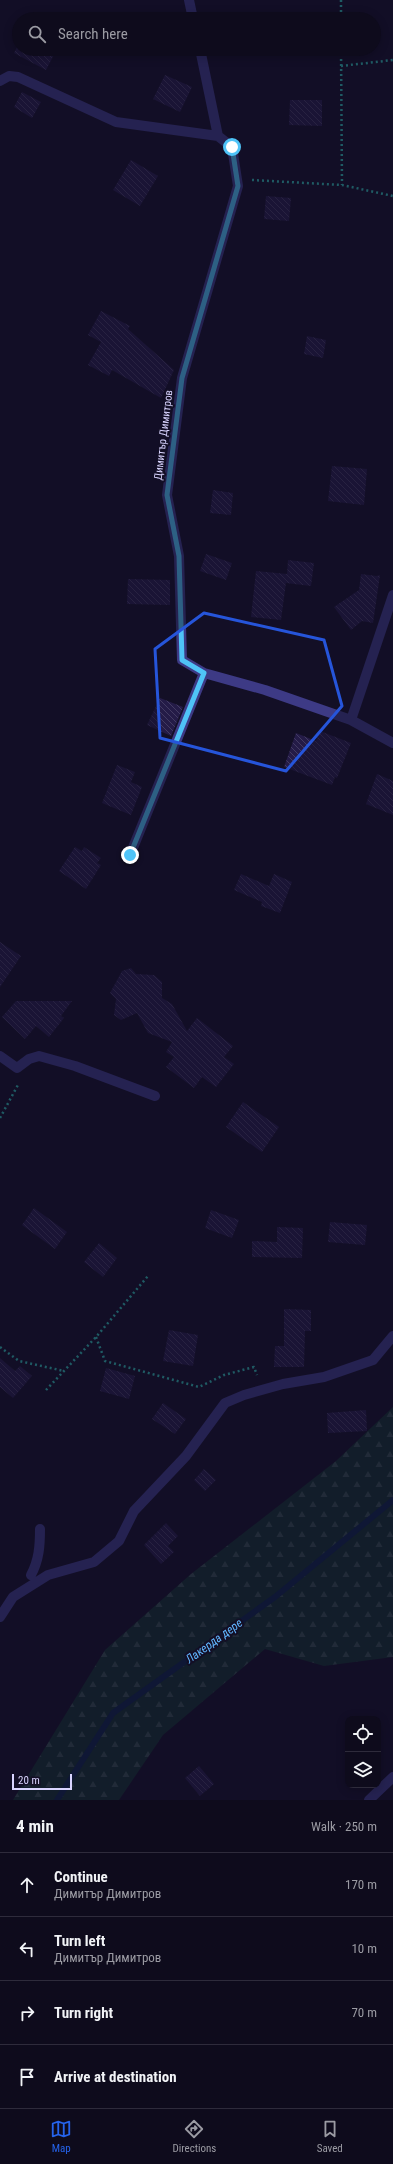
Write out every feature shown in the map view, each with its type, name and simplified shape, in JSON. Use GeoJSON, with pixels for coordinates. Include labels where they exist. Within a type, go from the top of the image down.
{"type":"FeatureCollection","features":[{"type":"Feature","properties":{"kind":"street"},"geometry":{"type":"LineString","coordinates":[[189,0],[192,12]]}},
{"type":"Feature","properties":{"kind":"street"},"geometry":{"type":"LineString","coordinates":[[0,82],[8,76],[18,77],[116,122],[218,136],[201,56]]}},
{"type":"Feature","properties":{"kind":"street","name":"Димитър Димитров"},"geometry":{"type":"LineString","coordinates":[[218,136],[232,147],[238,186],[182,378],[167,495],[179,556],[182,660],[204,673],[265,690],[350,720],[393,743]]}},
{"type":"Feature","properties":{"kind":"street"},"geometry":{"type":"LineString","coordinates":[[350,720],[393,595]]}},
{"type":"Feature","properties":{"kind":"street"},"geometry":{"type":"LineString","coordinates":[[130,855],[204,673]]}},
{"type":"Feature","properties":{"kind":"street"},"geometry":{"type":"LineString","coordinates":[[0,1056],[17,1068],[29,1059],[39,1056],[75,1066],[155,1096]]}},
{"type":"Feature","properties":{"kind":"street"},"geometry":{"type":"LineString","coordinates":[[0,1617],[13,1597],[48,1575],[94,1562],[119,1541],[134,1511],[186,1456],[225,1403],[244,1395],[283,1384],[324,1377],[373,1360],[393,1336]]}},
{"type":"Feature","properties":{"kind":"street"},"geometry":{"type":"LineString","coordinates":[[31,1575],[36,1566],[40,1548],[40,1529]]}},
{"type":"Feature","properties":{"kind":"street"},"geometry":{"type":"LineString","coordinates":[[369,1800],[393,1777]]}},
{"type":"Feature","properties":{"kind":"path"},"geometry":{"type":"LineString","coordinates":[[341,0],[341,12]]}},
{"type":"Feature","properties":{"kind":"path"},"geometry":{"type":"LineString","coordinates":[[341,56],[342,186]]}},
{"type":"Feature","properties":{"kind":"path"},"geometry":{"type":"LineString","coordinates":[[342,66],[393,60]]}},
{"type":"Feature","properties":{"kind":"path"},"geometry":{"type":"LineString","coordinates":[[238,179],[342,186],[393,196]]}},
{"type":"Feature","properties":{"kind":"path"},"geometry":{"type":"LineString","coordinates":[[0,1118],[19,1083],[17,1068]]}},
{"type":"Feature","properties":{"kind":"path"},"geometry":{"type":"LineString","coordinates":[[46,1390],[96,1337],[148,1276]]}},
{"type":"Feature","properties":{"kind":"path"},"geometry":{"type":"LineString","coordinates":[[96,1337],[105,1361],[200,1387],[224,1375],[254,1367],[258,1375]]}},
{"type":"Feature","properties":{"kind":"path"},"geometry":{"type":"LineString","coordinates":[[0,1348],[19,1361],[64,1371]]}},
{"type":"Feature","properties":{"kind":"highlighted area"},"geometry":{"type":"Polygon","coordinates":[[[204,613],[324,640],[342,706],[286,771],[160,738],[155,649],[204,613]]]}},
{"type":"Feature","properties":{"kind":"green space"},"geometry":{"type":"Polygon","coordinates":[[[393,1407],[393,1657],[324,1666],[265,1649],[163,1735],[119,1800],[13,1800],[105,1650],[191,1574],[336,1461],[393,1407]]]}},
{"type":"Feature","properties":{"kind":"building"},"geometry":{"type":"Polygon","coordinates":[[[20,56],[53,56],[46,70],[20,56]]]}},
{"type":"Feature","properties":{"kind":"building"},"geometry":{"type":"Polygon","coordinates":[[[165,75],[192,87],[180,112],[153,99],[165,75]]]}},
{"type":"Feature","properties":{"kind":"building"},"geometry":{"type":"Polygon","coordinates":[[[22,92],[41,102],[32,118],[14,107],[22,92]]]}},
{"type":"Feature","properties":{"kind":"building"},"geometry":{"type":"Polygon","coordinates":[[[290,100],[322,100],[322,126],[289,125],[290,100]]]}},
{"type":"Feature","properties":{"kind":"building"},"geometry":{"type":"Polygon","coordinates":[[[131,160],[158,176],[140,206],[113,190],[131,160]]]}},
{"type":"Feature","properties":{"kind":"building"},"geometry":{"type":"Polygon","coordinates":[[[266,196],[291,198],[289,221],[264,219],[266,196]]]}},
{"type":"Feature","properties":{"kind":"building"},"geometry":{"type":"Polygon","coordinates":[[[101,311],[130,326],[128,329],[174,370],[161,398],[112,370],[109,376],[88,365],[101,342],[88,335],[101,311]]]}},
{"type":"Feature","properties":{"kind":"building"},"geometry":{"type":"Polygon","coordinates":[[[307,336],[326,340],[323,358],[304,354],[307,336]]]}},
{"type":"Feature","properties":{"kind":"building"},"geometry":{"type":"Polygon","coordinates":[[[332,466],[367,469],[364,505],[328,501],[332,466]]]}},
{"type":"Feature","properties":{"kind":"building"},"geometry":{"type":"Polygon","coordinates":[[[213,490],[233,493],[231,515],[210,513],[213,490]]]}},
{"type":"Feature","properties":{"kind":"building"},"geometry":{"type":"Polygon","coordinates":[[[206,554],[232,563],[226,580],[200,571],[206,554]]]}},
{"type":"Feature","properties":{"kind":"building"},"geometry":{"type":"Polygon","coordinates":[[[288,560],[314,563],[311,586],[286,583],[287,575],[281,620],[251,617],[256,571],[287,574],[288,560]]]}},
{"type":"Feature","properties":{"kind":"building"},"geometry":{"type":"Polygon","coordinates":[[[361,574],[380,575],[373,623],[362,621],[351,630],[334,607],[359,590],[361,574]]]}},
{"type":"Feature","properties":{"kind":"building"},"geometry":{"type":"Polygon","coordinates":[[[128,579],[170,580],[170,605],[127,604],[128,579]]]}},
{"type":"Feature","properties":{"kind":"building"},"geometry":{"type":"Polygon","coordinates":[[[160,698],[183,707],[171,736],[147,725],[160,698]]]}},
{"type":"Feature","properties":{"kind":"building"},"geometry":{"type":"Polygon","coordinates":[[[320,731],[351,743],[337,778],[335,777],[332,785],[284,767],[296,733],[316,741],[320,731]]]}},
{"type":"Feature","properties":{"kind":"building"},"geometry":{"type":"Polygon","coordinates":[[[117,765],[135,772],[131,782],[142,787],[131,815],[102,803],[117,765]]]}},
{"type":"Feature","properties":{"kind":"building"},"geometry":{"type":"Polygon","coordinates":[[[377,774],[393,781],[393,815],[366,804],[377,774]]]}},
{"type":"Feature","properties":{"kind":"building"},"geometry":{"type":"Polygon","coordinates":[[[75,847],[82,851],[84,847],[101,858],[97,863],[101,865],[86,889],[59,871],[75,847]]]}},
{"type":"Feature","properties":{"kind":"building"},"geometry":{"type":"Polygon","coordinates":[[[241,874],[269,886],[274,874],[292,882],[280,913],[261,906],[262,902],[234,890],[241,874]]]}},
{"type":"Feature","properties":{"kind":"building"},"geometry":{"type":"Polygon","coordinates":[[[0,942],[21,956],[0,987],[0,942]]]}},
{"type":"Feature","properties":{"kind":"building"},"geometry":{"type":"Polygon","coordinates":[[[131,968],[136,974],[154,975],[162,982],[162,998],[172,1004],[187,1031],[197,1018],[233,1046],[224,1057],[234,1064],[216,1087],[202,1077],[194,1088],[166,1067],[174,1057],[166,1052],[172,1042],[148,1033],[137,1013],[121,1020],[114,1015],[116,999],[110,993],[122,971],[131,968]]]}},
{"type":"Feature","properties":{"kind":"building"},"geometry":{"type":"Polygon","coordinates":[[[16,1001],[72,1001],[61,1016],[64,1018],[49,1037],[36,1026],[25,1039],[2,1017],[16,1001]]]}},
{"type":"Feature","properties":{"kind":"building"},"geometry":{"type":"Polygon","coordinates":[[[243,1102],[279,1127],[262,1152],[226,1127],[243,1102]]]}},
{"type":"Feature","properties":{"kind":"building"},"geometry":{"type":"Polygon","coordinates":[[[34,1208],[67,1232],[55,1249],[22,1225],[34,1208]]]}},
{"type":"Feature","properties":{"kind":"building"},"geometry":{"type":"Polygon","coordinates":[[[211,1210],[239,1220],[232,1238],[205,1228],[211,1210]]]}},
{"type":"Feature","properties":{"kind":"building"},"geometry":{"type":"Polygon","coordinates":[[[330,1222],[367,1225],[365,1245],[328,1242],[330,1222]]]}},
{"type":"Feature","properties":{"kind":"building"},"geometry":{"type":"Polygon","coordinates":[[[277,1227],[303,1228],[302,1258],[252,1257],[252,1241],[277,1242],[277,1227]]]}},
{"type":"Feature","properties":{"kind":"building"},"geometry":{"type":"Polygon","coordinates":[[[99,1243],[117,1258],[103,1277],[84,1262],[99,1243]]]}},
{"type":"Feature","properties":{"kind":"building"},"geometry":{"type":"Polygon","coordinates":[[[284,1309],[311,1310],[311,1331],[305,1331],[304,1367],[274,1367],[275,1346],[284,1346],[284,1309]]]}},
{"type":"Feature","properties":{"kind":"building"},"geometry":{"type":"Polygon","coordinates":[[[169,1330],[198,1335],[193,1366],[163,1361],[169,1330]]]}},
{"type":"Feature","properties":{"kind":"building"},"geometry":{"type":"Polygon","coordinates":[[[0,1358],[15,1371],[20,1366],[32,1376],[13,1398],[0,1387],[0,1358]]]}},
{"type":"Feature","properties":{"kind":"building"},"geometry":{"type":"Polygon","coordinates":[[[106,1368],[135,1376],[129,1399],[100,1391],[106,1368]]]}},
{"type":"Feature","properties":{"kind":"building"},"geometry":{"type":"Polygon","coordinates":[[[163,1403],[186,1419],[175,1434],[152,1419],[163,1403]]]}},
{"type":"Feature","properties":{"kind":"building"},"geometry":{"type":"Polygon","coordinates":[[[366,1410],[367,1431],[328,1433],[327,1413],[366,1410]]]}},
{"type":"Feature","properties":{"kind":"building"},"geometry":{"type":"Polygon","coordinates":[[[204,1469],[216,1480],[205,1491],[194,1480],[204,1469]]]}},
{"type":"Feature","properties":{"kind":"building"},"geometry":{"type":"Polygon","coordinates":[[[166,1523],[178,1536],[168,1546],[174,1552],[161,1564],[144,1545],[166,1523]]]}},
{"type":"Feature","properties":{"kind":"building"},"geometry":{"type":"Polygon","coordinates":[[[199,1766],[214,1784],[200,1796],[185,1778],[199,1766]]]}},
{"type":"Feature","properties":{"kind":"waterway","name":"Лакерда дере"},"geometry":{"type":"LineString","coordinates":[[57,1800],[113,1713],[275,1597],[393,1500]]}},
{"type":"Feature","properties":{"kind":"route"},"geometry":{"type":"LineString","coordinates":[[130,855],[204,673],[182,660],[179,556],[167,495],[182,378],[238,186],[232,147]]}}]}
